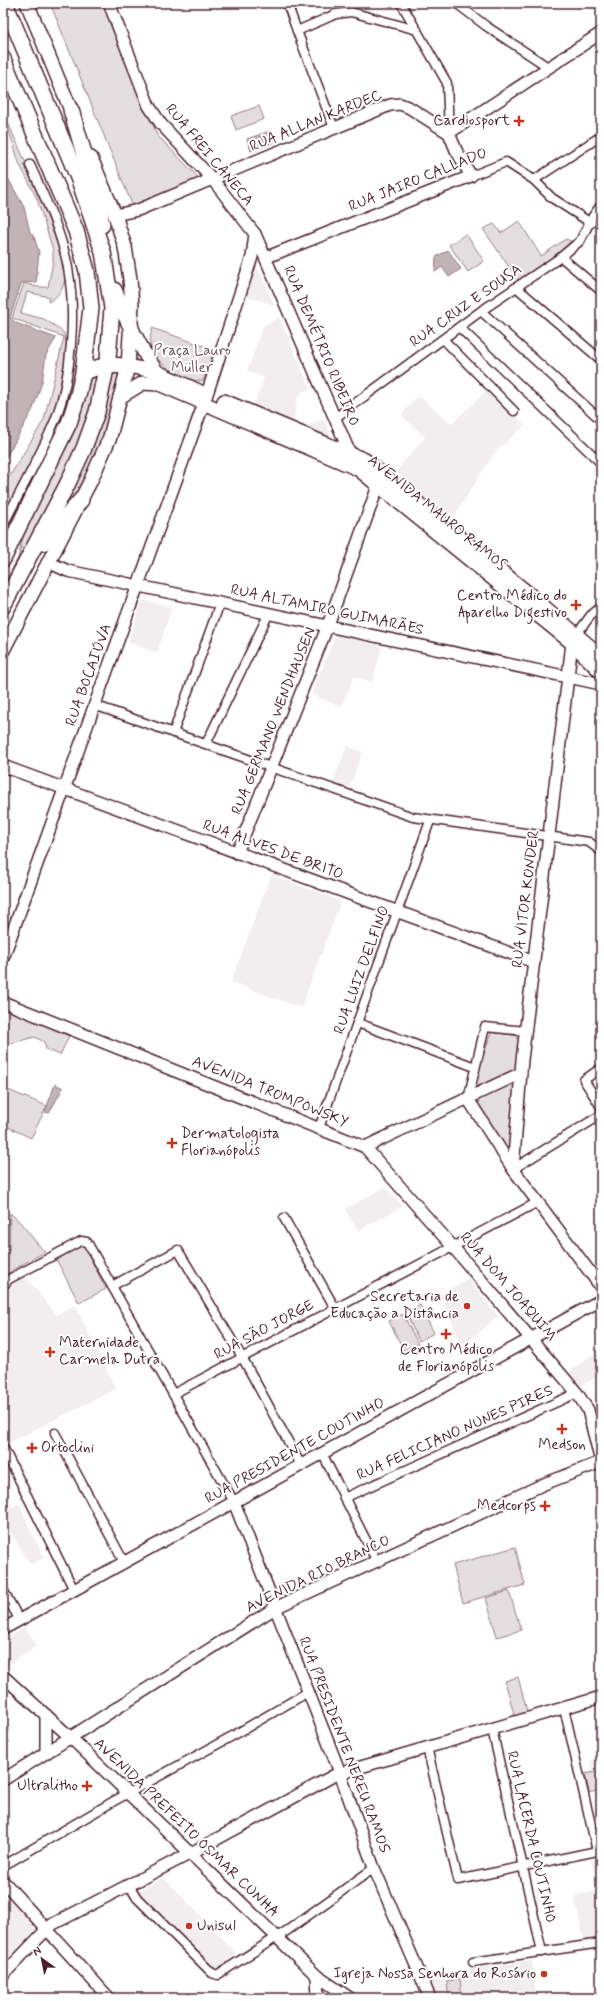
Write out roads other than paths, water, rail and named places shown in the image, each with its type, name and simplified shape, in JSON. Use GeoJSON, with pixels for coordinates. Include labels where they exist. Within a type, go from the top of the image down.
{"type":"FeatureCollection","features":[{"type":"Feature","properties":{"kind":"highway"},"geometry":{"type":"LineString","coordinates":[[5,3],[79,180],[103,252]]}},
{"type":"Feature","properties":{"kind":"highway"},"geometry":{"type":"LineString","coordinates":[[3,59],[76,231],[87,271],[91,308],[83,373],[78,395],[61,441],[3,559]]}},
{"type":"Feature","properties":{"kind":"highway"},"geometry":{"type":"LineString","coordinates":[[3,606],[27,562],[84,448],[97,412],[107,364],[112,308],[103,252],[102,222],[97,197],[71,110]]}},
{"type":"Feature","properties":{"kind":"highway"},"geometry":{"type":"LineString","coordinates":[[42,149],[55,149],[64,156],[79,180]]}},
{"type":"Feature","properties":{"kind":"highway"},"geometry":{"type":"LineString","coordinates":[[107,276],[131,327]]}},
{"type":"Feature","properties":{"kind":"highway"},"geometry":{"type":"LineString","coordinates":[[83,373],[95,367],[107,364],[128,366]]}},
{"type":"Feature","properties":{"kind":"highway"},"geometry":{"type":"LineString","coordinates":[[27,562],[80,500]]}},
{"type":"Feature","properties":{"kind":"main road"},"geometry":{"type":"LineString","coordinates":[[3,650],[80,500],[110,437],[128,366],[131,327],[130,279],[125,247],[115,215],[27,3]]}},
{"type":"Feature","properties":{"kind":"main road"},"geometry":{"type":"LineString","coordinates":[[35,3],[38,27]]}},
{"type":"Feature","properties":{"kind":"main road"},"geometry":{"type":"LineString","coordinates":[[131,327],[146,356],[157,372]]}},
{"type":"Feature","properties":{"kind":"main road","name":"AVENIDA MAURO RAMOS"},"geometry":{"type":"LineString","coordinates":[[128,366],[157,372],[205,398],[358,469],[574,638],[601,656]]}},
{"type":"Feature","properties":{"kind":"main road","name":"AVENIDA MAURO RAMOS"},"geometry":{"type":"LineString","coordinates":[[120,397],[143,382],[160,384],[205,398],[349,453],[368,463],[574,638],[601,672]]}},
{"type":"Feature","properties":{"kind":"street","name":"RUA FREI CANECA"},"geometry":{"type":"LineString","coordinates":[[109,3],[149,106],[161,124],[212,180],[255,234]]}},
{"type":"Feature","properties":{"kind":"street"},"geometry":{"type":"LineString","coordinates":[[287,3],[334,128]]}},
{"type":"Feature","properties":{"kind":"street"},"geometry":{"type":"LineString","coordinates":[[401,3],[447,83],[449,132],[456,150],[471,176]]}},
{"type":"Feature","properties":{"kind":"street"},"geometry":{"type":"LineString","coordinates":[[456,3],[486,26],[548,67]]}},
{"type":"Feature","properties":{"kind":"street"},"geometry":{"type":"LineString","coordinates":[[297,31],[336,14],[351,12],[417,30]]}},
{"type":"Feature","properties":{"kind":"street"},"geometry":{"type":"LineString","coordinates":[[449,132],[601,33]]}},
{"type":"Feature","properties":{"kind":"street","name":"RUA ALLAN KARDEC"},"geometry":{"type":"LineString","coordinates":[[115,215],[138,210],[390,105],[400,104],[449,132]]}},
{"type":"Feature","properties":{"kind":"street"},"geometry":{"type":"LineString","coordinates":[[534,180],[601,136]]}},
{"type":"Feature","properties":{"kind":"street","name":"RUA JAIRO CALLADO"},"geometry":{"type":"LineString","coordinates":[[267,257],[506,162],[534,180],[552,198],[590,223]]}},
{"type":"Feature","properties":{"kind":"street"},"geometry":{"type":"LineString","coordinates":[[3,525],[38,458],[55,419],[66,378],[72,316],[68,268],[54,221],[30,165]]}},
{"type":"Feature","properties":{"kind":"street","name":"RUA CRUZ E SOUSA"},"geometry":{"type":"LineString","coordinates":[[335,418],[481,311],[562,257],[580,241],[593,216],[601,205]]}},
{"type":"Feature","properties":{"kind":"street","name":"RUA DEMÉTRIO RIBEIRO"},"geometry":{"type":"LineString","coordinates":[[255,234],[267,257],[349,453],[358,469]]}},
{"type":"Feature","properties":{"kind":"street","name":"RUA BOCAIÚVA"},"geometry":{"type":"LineString","coordinates":[[3,958],[205,398],[252,257],[255,234]]}},
{"type":"Feature","properties":{"kind":"street"},"geometry":{"type":"LineString","coordinates":[[562,257],[601,291]]}},
{"type":"Feature","properties":{"kind":"street"},"geometry":{"type":"LineString","coordinates":[[516,287],[601,360]]}},
{"type":"Feature","properties":{"kind":"street"},"geometry":{"type":"LineString","coordinates":[[481,311],[601,420]]}},
{"type":"Feature","properties":{"kind":"street"},"geometry":{"type":"LineString","coordinates":[[459,327],[601,462]]}},
{"type":"Feature","properties":{"kind":"street"},"geometry":{"type":"LineString","coordinates":[[443,338],[514,411]]}},
{"type":"Feature","properties":{"kind":"street","name":"RUA GERMANO WENDHAUSEN"},"geometry":{"type":"LineString","coordinates":[[237,853],[328,625],[378,486]]}},
{"type":"Feature","properties":{"kind":"street","name":"RUA ALTAMIRO GUIMARÃES"},"geometry":{"type":"LineString","coordinates":[[48,562],[68,571],[601,684]]}},
{"type":"Feature","properties":{"kind":"street"},"geometry":{"type":"LineString","coordinates":[[173,733],[220,603]]}},
{"type":"Feature","properties":{"kind":"street"},"geometry":{"type":"LineString","coordinates":[[574,638],[591,614],[601,607]]}},
{"type":"Feature","properties":{"kind":"street"},"geometry":{"type":"LineString","coordinates":[[206,744],[268,613]]}},
{"type":"Feature","properties":{"kind":"street","name":"RUA VITOR KONDER"},"geometry":{"type":"LineString","coordinates":[[513,1169],[521,1073],[548,836],[574,638]]}},
{"type":"Feature","properties":{"kind":"street"},"geometry":{"type":"LineString","coordinates":[[94,705],[413,818],[589,842],[601,851]]}},
{"type":"Feature","properties":{"kind":"street","name":"RUA ALVES DE BRITO"},"geometry":{"type":"LineString","coordinates":[[3,766],[534,962]]}},
{"type":"Feature","properties":{"kind":"street","name":"RUA LUIZ DELFINO"},"geometry":{"type":"LineString","coordinates":[[319,1128],[430,821]]}},
{"type":"Feature","properties":{"kind":"street","name":"AVENIDA TROMPOWSKY"},"geometry":{"type":"LineString","coordinates":[[3,1002],[365,1147]]}},
{"type":"Feature","properties":{"kind":"street"},"geometry":{"type":"LineString","coordinates":[[358,1023],[475,1067]]}},
{"type":"Feature","properties":{"kind":"street"},"geometry":{"type":"LineString","coordinates":[[526,1031],[485,1027],[468,1099],[513,1169],[601,1287]]}},
{"type":"Feature","properties":{"kind":"street"},"geometry":{"type":"LineString","coordinates":[[601,1068],[584,1080],[601,1107]]}},
{"type":"Feature","properties":{"kind":"street"},"geometry":{"type":"LineString","coordinates":[[365,1147],[521,1073]]}},
{"type":"Feature","properties":{"kind":"street"},"geometry":{"type":"LineString","coordinates":[[506,1080],[514,1083],[520,1089]]}},
{"type":"Feature","properties":{"kind":"street"},"geometry":{"type":"LineString","coordinates":[[513,1169],[601,1115]]}},
{"type":"Feature","properties":{"kind":"street","name":"RUA DOM JOAQUIM"},"geometry":{"type":"LineString","coordinates":[[365,1147],[532,1338],[577,1393],[588,1410],[601,1462]]}},
{"type":"Feature","properties":{"kind":"street","name":"RUA SÃO JORGE"},"geometry":{"type":"LineString","coordinates":[[173,1394],[538,1202]]}},
{"type":"Feature","properties":{"kind":"street"},"geometry":{"type":"LineString","coordinates":[[284,1218],[335,1308]]}},
{"type":"Feature","properties":{"kind":"street"},"geometry":{"type":"LineString","coordinates":[[3,1286],[9,1279],[81,1241],[84,1241],[112,1286],[234,1502]]}},
{"type":"Feature","properties":{"kind":"street"},"geometry":{"type":"LineString","coordinates":[[112,1286],[178,1250],[242,1357],[301,1465]]}},
{"type":"Feature","properties":{"kind":"street","name":"RUA PRESIDENTE COUTINHO"},"geometry":{"type":"LineString","coordinates":[[3,1629],[601,1300]]}},
{"type":"Feature","properties":{"kind":"street","name":"RUA FELICIANO NUNES PIRES"},"geometry":{"type":"LineString","coordinates":[[344,1498],[577,1393]]}},
{"type":"Feature","properties":{"kind":"street"},"geometry":{"type":"LineString","coordinates":[[55,1433],[124,1562]]}},
{"type":"Feature","properties":{"kind":"street"},"geometry":{"type":"LineString","coordinates":[[3,1448],[74,1590]]}},
{"type":"Feature","properties":{"kind":"street"},"geometry":{"type":"LineString","coordinates":[[322,1453],[377,1562]]}},
{"type":"Feature","properties":{"kind":"street","name":"AVENIDA RIO BRANCO"},"geometry":{"type":"LineString","coordinates":[[3,1780],[276,1608],[544,1484],[601,1462]]}},
{"type":"Feature","properties":{"kind":"street","name":"RUA PRESIDENTE NEREU RAMOS"},"geometry":{"type":"LineString","coordinates":[[234,1502],[340,1773],[374,1868],[430,1998]]}},
{"type":"Feature","properties":{"kind":"street"},"geometry":{"type":"LineString","coordinates":[[3,1590],[19,1619]]}},
{"type":"Feature","properties":{"kind":"street","name":"AVENIDA PREFEITO OSMAR CUNHA"},"geometry":{"type":"LineString","coordinates":[[3,1676],[70,1737],[191,1853],[334,1994],[350,1998]]}},
{"type":"Feature","properties":{"kind":"street"},"geometry":{"type":"LineString","coordinates":[[3,1866],[128,1793],[236,1734],[308,1692]]}},
{"type":"Feature","properties":{"kind":"street"},"geometry":{"type":"LineString","coordinates":[[3,1975],[46,1929],[340,1773],[601,1697]]}},
{"type":"Feature","properties":{"kind":"street"},"geometry":{"type":"LineString","coordinates":[[427,1747],[458,1880],[597,1851],[564,1708]]}},
{"type":"Feature","properties":{"kind":"street"},"geometry":{"type":"LineString","coordinates":[[46,1715],[46,1753]]}},
{"type":"Feature","properties":{"kind":"street","name":"RUA LACERDA COUTINHO"},"geometry":{"type":"LineString","coordinates":[[492,1729],[542,1952]]}},
{"type":"Feature","properties":{"kind":"street"},"geometry":{"type":"LineString","coordinates":[[129,1885],[137,1898],[212,1973],[220,1975],[277,1937],[374,1868]]}},
{"type":"Feature","properties":{"kind":"street"},"geometry":{"type":"LineString","coordinates":[[3,1881],[109,1998]]}},
{"type":"Feature","properties":{"kind":"street"},"geometry":{"type":"LineString","coordinates":[[473,1962],[601,1943]]}},
{"type":"Feature","properties":{"kind":"street"},"geometry":{"type":"LineString","coordinates":[[317,1976],[318,1998]]}},
{"type":"Feature","properties":{"kind":"place","name":"Cardiosport"},"geometry":{"type":"Point","coordinates":[519,121]}},
{"type":"Feature","properties":{"kind":"place","name":"Centro Médico do Aparelho Digestivo"},"geometry":{"type":"Point","coordinates":[576,605]}},
{"type":"Feature","properties":{"kind":"place","name":"Dermatologista Florianópolis"},"geometry":{"type":"Point","coordinates":[172,1143]}},
{"type":"Feature","properties":{"kind":"place","name":"Secretaria de Educação a Distância"},"geometry":{"type":"Point","coordinates":[467,1306]}},
{"type":"Feature","properties":{"kind":"place","name":"Centro Médico de Florianópolis"},"geometry":{"type":"Point","coordinates":[446,1334]}},
{"type":"Feature","properties":{"kind":"place","name":"Maternidade Carmela Dutra"},"geometry":{"type":"Point","coordinates":[50,1352]}},
{"type":"Feature","properties":{"kind":"place","name":"Medson"},"geometry":{"type":"Point","coordinates":[562,1429]}},
{"type":"Feature","properties":{"kind":"place","name":"Ortoclini"},"geometry":{"type":"Point","coordinates":[32,1448]}},
{"type":"Feature","properties":{"kind":"place","name":"Medcorps"},"geometry":{"type":"Point","coordinates":[545,1506]}},
{"type":"Feature","properties":{"kind":"place","name":"Ultralitho"},"geometry":{"type":"Point","coordinates":[87,1786]}},
{"type":"Feature","properties":{"kind":"place","name":"Unisul"},"geometry":{"type":"Point","coordinates":[189,1926]}},
{"type":"Feature","properties":{"kind":"place","name":"Igreja Nossa Senhora do Rosário"},"geometry":{"type":"Point","coordinates":[544,1974]}},
{"type":"Feature","properties":{"kind":"park label","name":"Praça Lauro Müller"},"geometry":{"type":"Point","coordinates":[192,360]}}]}
